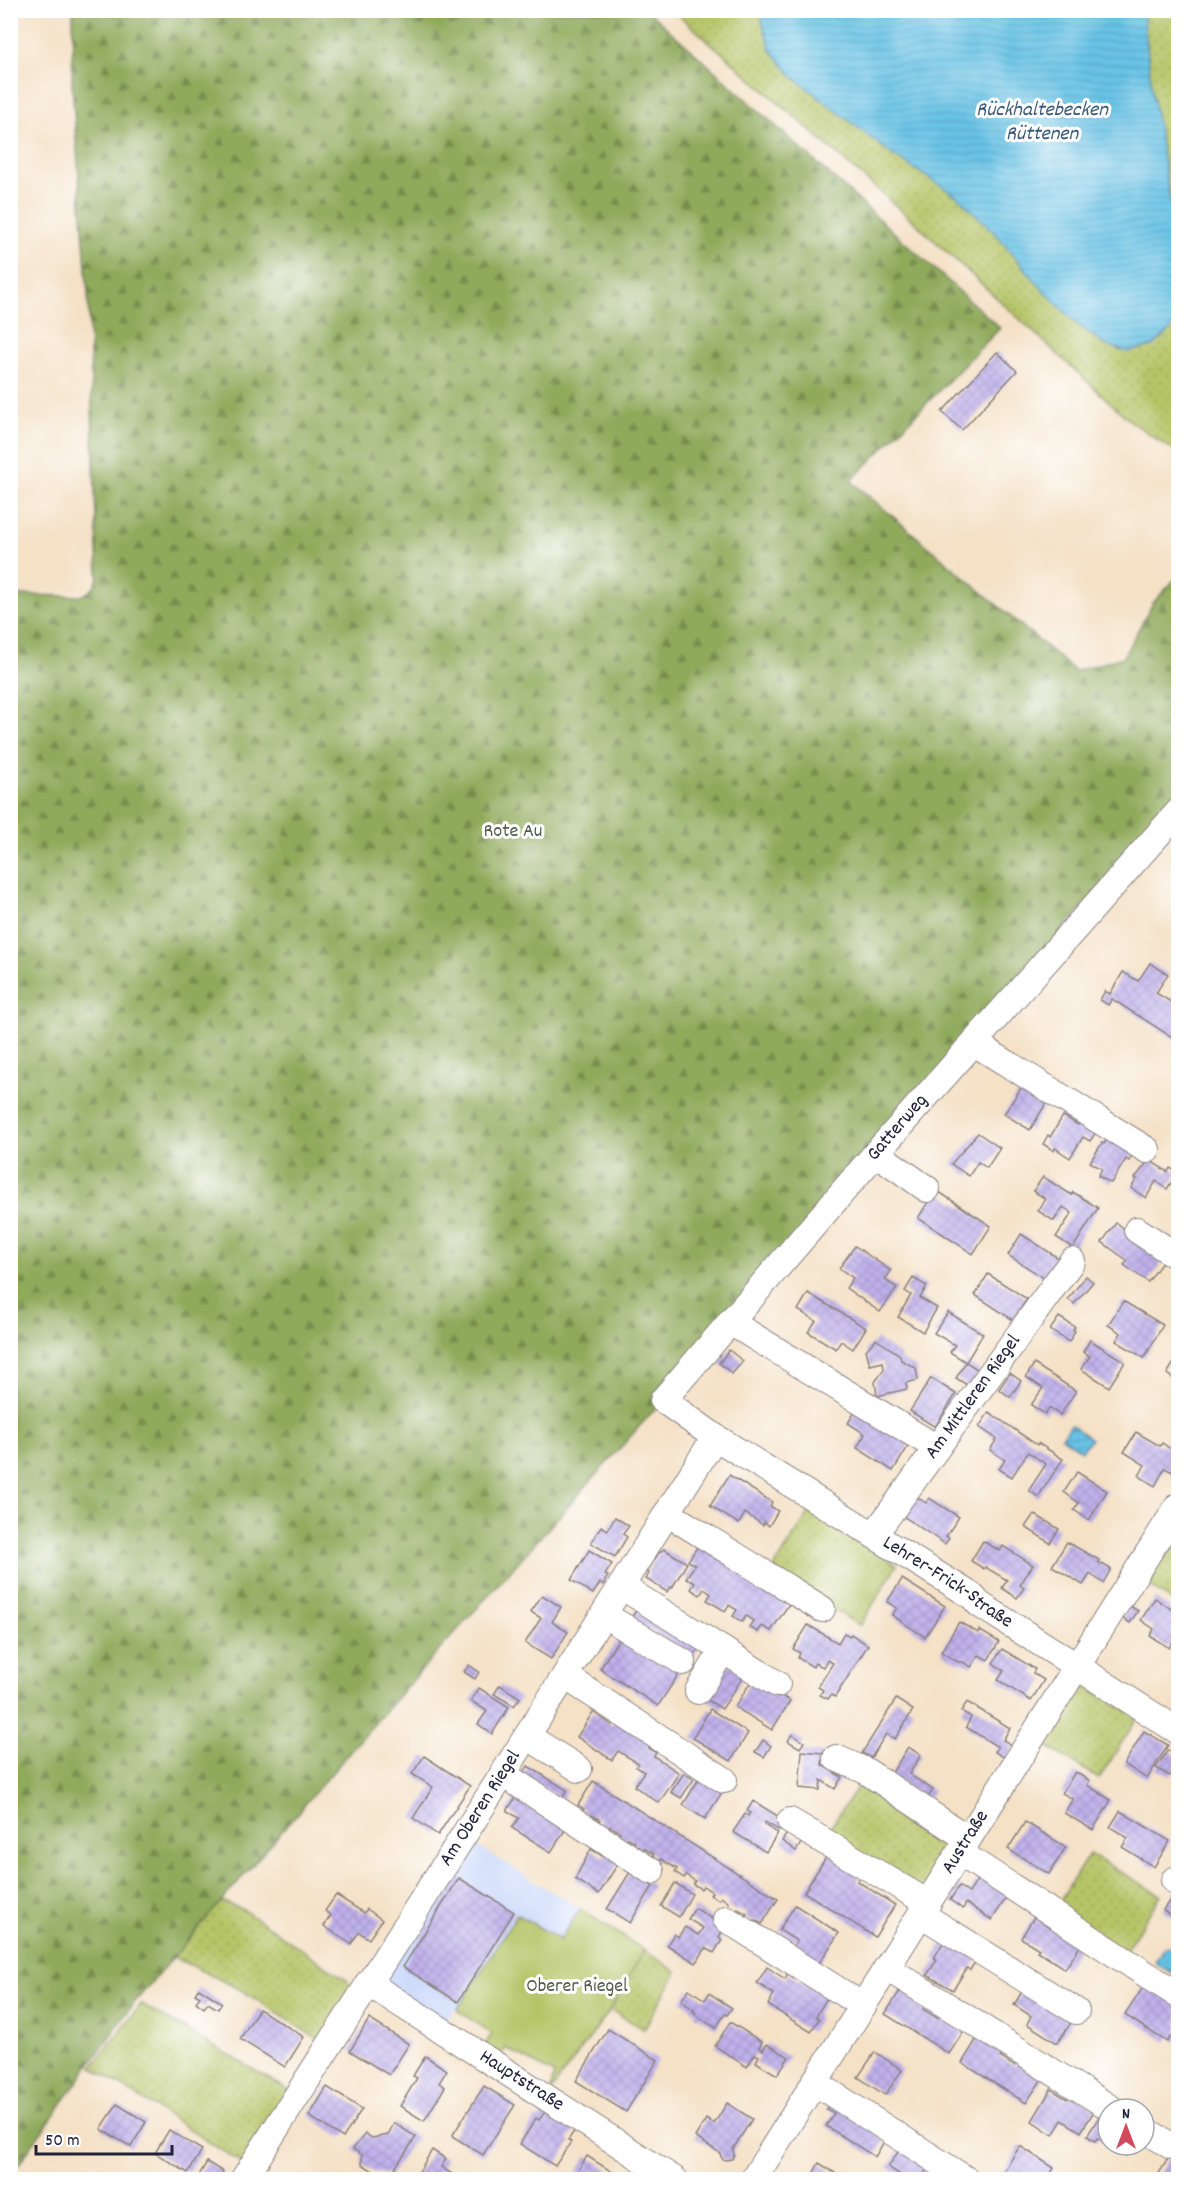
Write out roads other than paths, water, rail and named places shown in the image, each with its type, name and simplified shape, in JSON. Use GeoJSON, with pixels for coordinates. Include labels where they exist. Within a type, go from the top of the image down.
{"type":"FeatureCollection","features":[{"type":"Feature","properties":{"kind":"street","name":"Gatterweg"},"geometry":{"type":"LineString","coordinates":[[716,1437],[663,1400],[876,1153],[1179,812]]}},
{"type":"Feature","properties":{"kind":"street"},"geometry":{"type":"LineString","coordinates":[[974,1043],[1148,1150]]}},
{"type":"Feature","properties":{"kind":"street"},"geometry":{"type":"LineString","coordinates":[[876,1153],[927,1189]]}},
{"type":"Feature","properties":{"kind":"street"},"geometry":{"type":"LineString","coordinates":[[1137,1230],[1179,1257]]}},
{"type":"Feature","properties":{"kind":"street","name":"Am Mittleren Riegel"},"geometry":{"type":"LineString","coordinates":[[874,1535],[1072,1261]]}},
{"type":"Feature","properties":{"kind":"street"},"geometry":{"type":"LineString","coordinates":[[730,1322],[937,1448]]}},
{"type":"Feature","properties":{"kind":"street","name":"Am Oberen Riegel"},"geometry":{"type":"LineString","coordinates":[[243,2180],[716,1437]]}},
{"type":"Feature","properties":{"kind":"street","name":"Lehrer-Frick-Straße"},"geometry":{"type":"LineString","coordinates":[[716,1437],[972,1596],[979,1605],[1179,1731]]}},
{"type":"Feature","properties":{"kind":"street","name":"Austraße"},"geometry":{"type":"LineString","coordinates":[[753,2180],[1179,1506]]}},
{"type":"Feature","properties":{"kind":"street"},"geometry":{"type":"LineString","coordinates":[[667,1514],[822,1609]]}},
{"type":"Feature","properties":{"kind":"street"},"geometry":{"type":"LineString","coordinates":[[621,1586],[777,1684]]}},
{"type":"Feature","properties":{"kind":"street"},"geometry":{"type":"LineString","coordinates":[[604,1615],[683,1662]]}},
{"type":"Feature","properties":{"kind":"street"},"geometry":{"type":"LineString","coordinates":[[698,1691],[723,1650]]}},
{"type":"Feature","properties":{"kind":"street"},"geometry":{"type":"LineString","coordinates":[[565,1676],[724,1780]]}},
{"type":"Feature","properties":{"kind":"street"},"geometry":{"type":"LineString","coordinates":[[527,1736],[579,1768]]}},
{"type":"Feature","properties":{"kind":"street"},"geometry":{"type":"LineString","coordinates":[[836,1758],[866,1771],[964,1846],[1179,1995]]}},
{"type":"Feature","properties":{"kind":"street"},"geometry":{"type":"LineString","coordinates":[[503,1774],[651,1870]]}},
{"type":"Feature","properties":{"kind":"street"},"geometry":{"type":"LineString","coordinates":[[790,1821],[925,1908],[1076,2012]]}},
{"type":"Feature","properties":{"kind":"street"},"geometry":{"type":"LineString","coordinates":[[726,1919],[863,2006]]}},
{"type":"Feature","properties":{"kind":"street"},"geometry":{"type":"LineString","coordinates":[[887,1968],[1096,2099]]}},
{"type":"Feature","properties":{"kind":"street","name":"Hauptstraße"},"geometry":{"type":"LineString","coordinates":[[368,1983],[675,2180]]}},
{"type":"Feature","properties":{"kind":"street"},"geometry":{"type":"LineString","coordinates":[[814,2082],[967,2180]]}},
{"type":"Feature","properties":{"kind":"street"},"geometry":{"type":"LineString","coordinates":[[1156,2137],[1171,2146]]}},
{"type":"Feature","properties":{"kind":"water","name":"Rückhaltebecken Rüttenen"},"geometry":{"type":"Polygon","coordinates":[[[763,10],[1143,11],[1152,90],[1178,248],[1178,310],[1171,330],[1153,346],[1127,352],[1105,345],[1077,324],[1043,290],[994,232],[957,196],[894,156],[793,77],[771,50],[762,21],[763,10]]]}},
{"type":"Feature","properties":{"kind":"water"},"geometry":{"type":"Polygon","coordinates":[[[1071,1425],[1091,1439],[1082,1451],[1062,1437],[1071,1425]]]}},
{"type":"Feature","properties":{"kind":"water"},"geometry":{"type":"Polygon","coordinates":[[[1164,1947],[1178,1953],[1178,1976],[1155,1962],[1164,1947]]]}},
{"type":"Feature","properties":{"kind":"park label","name":"Rote Au"},"geometry":{"type":"Point","coordinates":[513,832]}},
{"type":"Feature","properties":{"kind":"park label","name":"Oberer Riegel"},"geometry":{"type":"Point","coordinates":[577,1987]}}]}
